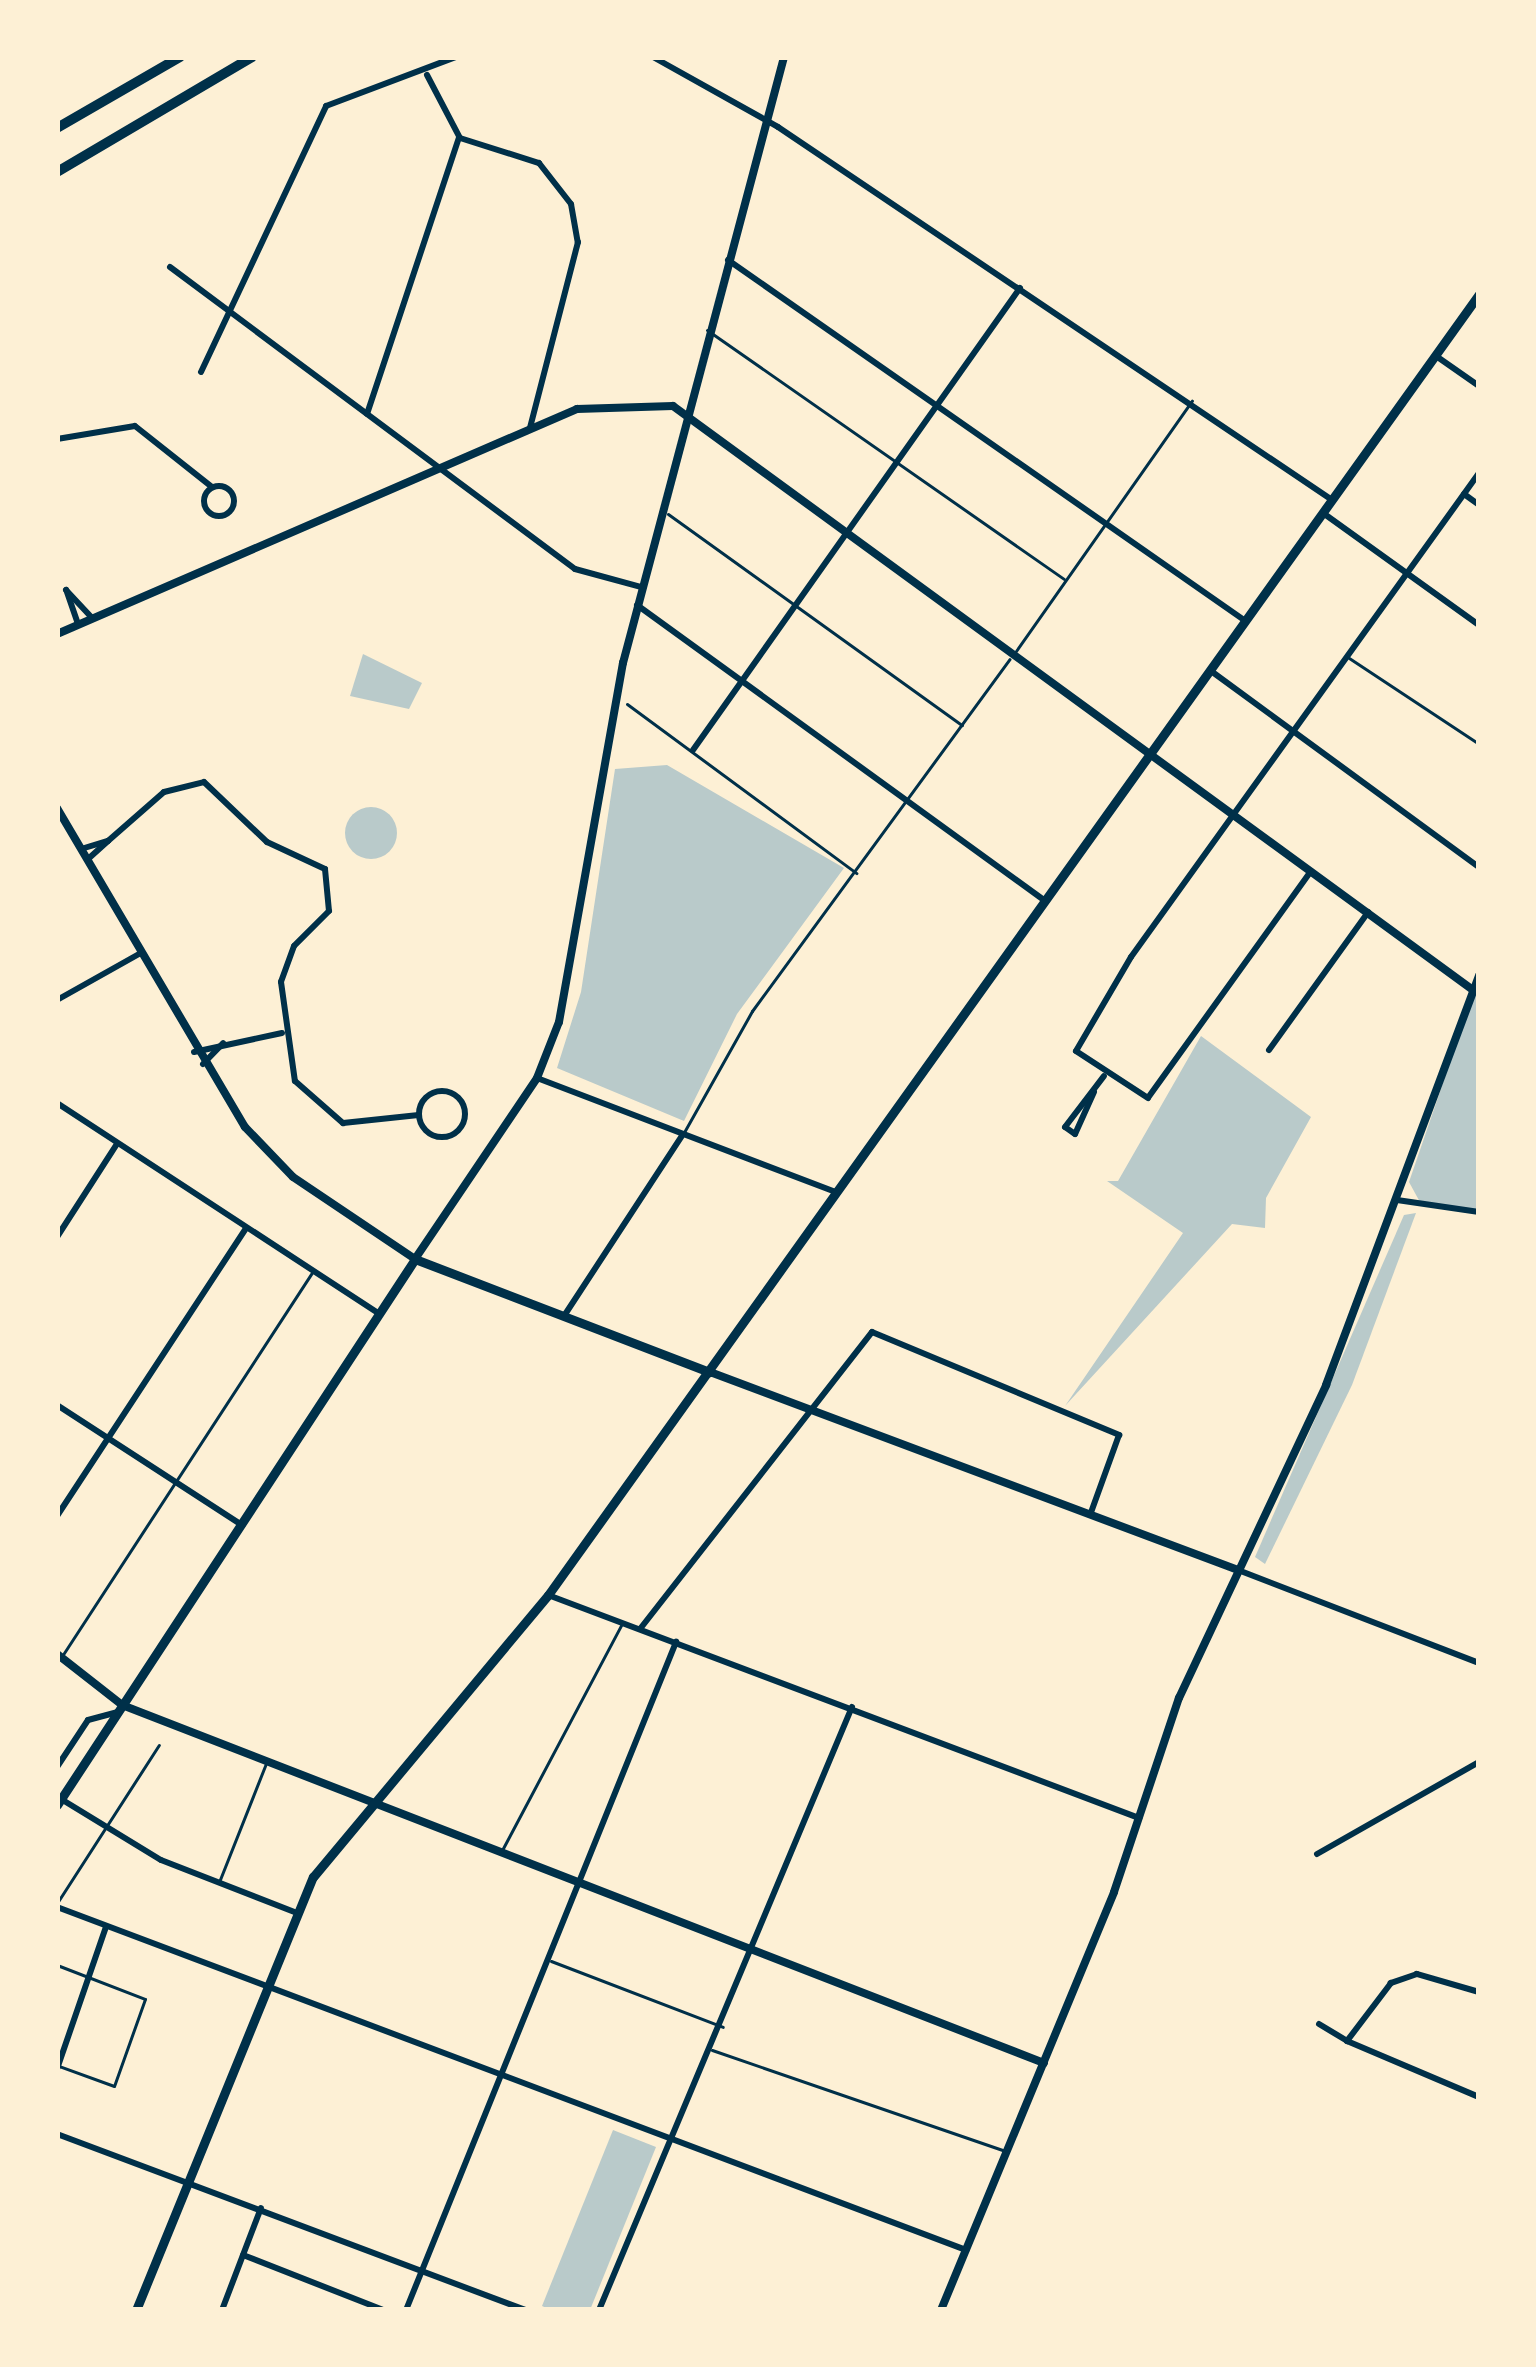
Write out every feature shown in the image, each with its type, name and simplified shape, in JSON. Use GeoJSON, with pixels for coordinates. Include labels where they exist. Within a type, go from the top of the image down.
{"type":"FeatureCollection","features":[{"type":"Feature","properties":{"kind":"highway"},"geometry":{"type":"LineString","coordinates":[[57,128],[180,57]]}},
{"type":"Feature","properties":{"kind":"highway"},"geometry":{"type":"LineString","coordinates":[[57,172],[251,57]]}},
{"type":"Feature","properties":{"kind":"main road"},"geometry":{"type":"LineString","coordinates":[[59,1802],[536,1078],[559,1022],[641,587],[784,57]]}},
{"type":"Feature","properties":{"kind":"main road"},"geometry":{"type":"LineString","coordinates":[[136,2310],[313,1877],[548,1595],[1479,294]]}},
{"type":"Feature","properties":{"kind":"main road"},"geometry":{"type":"LineString","coordinates":[[57,634],[530,428],[615,400],[688,412],[1473,990]]}},
{"type":"Feature","properties":{"kind":"main road"},"geometry":{"type":"LineString","coordinates":[[57,808],[194,1052],[266,1153],[415,1259],[1238,1570]]}},
{"type":"Feature","properties":{"kind":"main road"},"geometry":{"type":"LineString","coordinates":[[941,2310],[1142,1820],[1179,1698],[1397,1200],[1479,975]]}},
{"type":"Feature","properties":{"kind":"main road"},"geometry":{"type":"LineString","coordinates":[[59,1656],[119,1708],[1044,2062]]}},
{"type":"Feature","properties":{"kind":"street"},"geometry":{"type":"LineString","coordinates":[[201,372],[326,106],[358,86],[427,75],[456,57]]}},
{"type":"Feature","properties":{"kind":"street"},"geometry":{"type":"LineString","coordinates":[[653,57],[766,119],[1192,401],[1332,500]]}},
{"type":"Feature","properties":{"kind":"street"},"geometry":{"type":"LineString","coordinates":[[427,75],[460,138],[539,163],[572,204],[578,242],[530,428]]}},
{"type":"Feature","properties":{"kind":"street"},"geometry":{"type":"LineString","coordinates":[[367,414],[460,138]]}},
{"type":"Feature","properties":{"kind":"street"},"geometry":{"type":"LineString","coordinates":[[727,259],[1247,622]]}},
{"type":"Feature","properties":{"kind":"street"},"geometry":{"type":"LineString","coordinates":[[170,267],[575,569],[641,587]]}},
{"type":"Feature","properties":{"kind":"street"},"geometry":{"type":"LineString","coordinates":[[693,750],[1021,287]]}},
{"type":"Feature","properties":{"kind":"street"},"geometry":{"type":"LineString","coordinates":[[1436,356],[1479,386]]}},
{"type":"Feature","properties":{"kind":"street"},"geometry":{"type":"LineString","coordinates":[[57,440],[135,426],[212,487],[230,491],[225,514],[204,504],[212,487]]}},
{"type":"Feature","properties":{"kind":"street"},"geometry":{"type":"LineString","coordinates":[[1311,871],[1148,1098],[1104,1076],[1076,1051],[1479,473]]}},
{"type":"Feature","properties":{"kind":"street"},"geometry":{"type":"LineString","coordinates":[[1465,494],[1479,505]]}},
{"type":"Feature","properties":{"kind":"street"},"geometry":{"type":"LineString","coordinates":[[1323,513],[1479,625]]}},
{"type":"Feature","properties":{"kind":"street"},"geometry":{"type":"LineString","coordinates":[[57,585],[92,618]]}},
{"type":"Feature","properties":{"kind":"street"},"geometry":{"type":"LineString","coordinates":[[66,590],[78,624]]}},
{"type":"Feature","properties":{"kind":"street"},"geometry":{"type":"LineString","coordinates":[[637,605],[1047,902]]}},
{"type":"Feature","properties":{"kind":"street"},"geometry":{"type":"LineString","coordinates":[[1210,671],[1479,867]]}},
{"type":"Feature","properties":{"kind":"street"},"geometry":{"type":"LineString","coordinates":[[87,860],[164,792],[204,782],[267,842],[326,869],[329,911],[285,962],[282,1033],[295,1081],[332,1118],[418,1115],[446,1137],[465,1114],[442,1090],[418,1115]]}},
{"type":"Feature","properties":{"kind":"street"},"geometry":{"type":"LineString","coordinates":[[81,849],[108,841]]}},
{"type":"Feature","properties":{"kind":"street"},"geometry":{"type":"LineString","coordinates":[[1269,1050],[1369,912]]}},
{"type":"Feature","properties":{"kind":"street"},"geometry":{"type":"LineString","coordinates":[[57,1000],[139,954]]}},
{"type":"Feature","properties":{"kind":"street"},"geometry":{"type":"LineString","coordinates":[[194,1052],[282,1033]]}},
{"type":"Feature","properties":{"kind":"street"},"geometry":{"type":"LineString","coordinates":[[202,1064],[223,1043]]}},
{"type":"Feature","properties":{"kind":"street"},"geometry":{"type":"LineString","coordinates":[[1094,1091],[1098,1099],[1075,1134],[1065,1127],[1104,1076]]}},
{"type":"Feature","properties":{"kind":"street"},"geometry":{"type":"LineString","coordinates":[[536,1078],[838,1193]]}},
{"type":"Feature","properties":{"kind":"street"},"geometry":{"type":"LineString","coordinates":[[57,1103],[379,1315]]}},
{"type":"Feature","properties":{"kind":"street"},"geometry":{"type":"LineString","coordinates":[[564,1316],[682,1136]]}},
{"type":"Feature","properties":{"kind":"street"},"geometry":{"type":"LineString","coordinates":[[57,1237],[118,1143]]}},
{"type":"Feature","properties":{"kind":"street"},"geometry":{"type":"LineString","coordinates":[[1397,1200],[1479,1212]]}},
{"type":"Feature","properties":{"kind":"street"},"geometry":{"type":"LineString","coordinates":[[57,1515],[246,1228]]}},
{"type":"Feature","properties":{"kind":"street"},"geometry":{"type":"LineString","coordinates":[[640,1629],[816,1413],[872,1332],[1119,1435],[1090,1514]]}},
{"type":"Feature","properties":{"kind":"street"},"geometry":{"type":"LineString","coordinates":[[57,1405],[242,1525]]}},
{"type":"Feature","properties":{"kind":"street"},"geometry":{"type":"LineString","coordinates":[[1238,1570],[1479,1663]]}},
{"type":"Feature","properties":{"kind":"street"},"geometry":{"type":"LineString","coordinates":[[548,1595],[1142,1820]]}},
{"type":"Feature","properties":{"kind":"street"},"geometry":{"type":"LineString","coordinates":[[406,2310],[676,1642]]}},
{"type":"Feature","properties":{"kind":"street"},"geometry":{"type":"LineString","coordinates":[[599,2310],[756,1953],[852,1707]]}},
{"type":"Feature","properties":{"kind":"street"},"geometry":{"type":"LineString","coordinates":[[57,1767],[88,1720],[119,1708]]}},
{"type":"Feature","properties":{"kind":"street"},"geometry":{"type":"LineString","coordinates":[[1317,1854],[1479,1762]]}},
{"type":"Feature","properties":{"kind":"street"},"geometry":{"type":"LineString","coordinates":[[59,1802],[219,1883],[297,1913]]}},
{"type":"Feature","properties":{"kind":"street"},"geometry":{"type":"LineString","coordinates":[[57,1905],[966,2250]]}},
{"type":"Feature","properties":{"kind":"street"},"geometry":{"type":"LineString","coordinates":[[58,2066],[106,1927]]}},
{"type":"Feature","properties":{"kind":"street"},"geometry":{"type":"LineString","coordinates":[[1347,2041],[1391,1982],[1417,1974],[1479,1992]]}},
{"type":"Feature","properties":{"kind":"street"},"geometry":{"type":"LineString","coordinates":[[1319,2024],[1347,2041],[1479,2098]]}},
{"type":"Feature","properties":{"kind":"street"},"geometry":{"type":"LineString","coordinates":[[57,2134],[525,2310]]}},
{"type":"Feature","properties":{"kind":"street"},"geometry":{"type":"LineString","coordinates":[[222,2310],[261,2208]]}},
{"type":"Feature","properties":{"kind":"street"},"geometry":{"type":"LineString","coordinates":[[243,2255],[383,2310]]}},
{"type":"Feature","properties":{"kind":"lane"},"geometry":{"type":"LineString","coordinates":[[707,330],[1064,579]]}},
{"type":"Feature","properties":{"kind":"lane"},"geometry":{"type":"LineString","coordinates":[[682,1136],[752,1011],[964,726],[1192,401]]}},
{"type":"Feature","properties":{"kind":"lane"},"geometry":{"type":"LineString","coordinates":[[662,509],[964,726]]}},
{"type":"Feature","properties":{"kind":"lane"},"geometry":{"type":"LineString","coordinates":[[1348,657],[1479,745]]}},
{"type":"Feature","properties":{"kind":"lane"},"geometry":{"type":"LineString","coordinates":[[627,704],[856,873]]}},
{"type":"Feature","properties":{"kind":"lane"},"geometry":{"type":"LineString","coordinates":[[59,1656],[313,1271]]}},
{"type":"Feature","properties":{"kind":"lane"},"geometry":{"type":"LineString","coordinates":[[500,1854],[622,1622]]}},
{"type":"Feature","properties":{"kind":"lane"},"geometry":{"type":"LineString","coordinates":[[57,1905],[159,1745]]}},
{"type":"Feature","properties":{"kind":"lane"},"geometry":{"type":"LineString","coordinates":[[219,1883],[266,1761]]}},
{"type":"Feature","properties":{"kind":"lane"},"geometry":{"type":"LineString","coordinates":[[549,1960],[723,2027]]}},
{"type":"Feature","properties":{"kind":"lane"},"geometry":{"type":"LineString","coordinates":[[57,1966],[145,1999],[114,2086],[58,2066]]}},
{"type":"Feature","properties":{"kind":"lane"},"geometry":{"type":"LineString","coordinates":[[712,2050],[1007,2152]]}},
{"type":"Feature","properties":{"kind":"shaded area"},"geometry":{"type":"Polygon","coordinates":[[[363,654],[422,683],[409,709],[350,696],[363,654]]]}},
{"type":"Feature","properties":{"kind":"shaded area"},"geometry":{"type":"Polygon","coordinates":[[[667,765],[844,868],[737,1014],[684,1121],[557,1068],[581,992],[615,769],[667,765]]]}},
{"type":"Feature","properties":{"kind":"shaded area"},"geometry":{"type":"Polygon","coordinates":[[[371,807],[390,814],[397,833],[390,852],[371,859],[352,852],[345,833],[352,814],[371,807]]]}},
{"type":"Feature","properties":{"kind":"shaded area"},"geometry":{"type":"Polygon","coordinates":[[[1479,978],[1479,1214],[1421,1204],[1409,1182],[1479,978]]]}},
{"type":"Feature","properties":{"kind":"shaded area"},"geometry":{"type":"Polygon","coordinates":[[[1201,1036],[1311,1117],[1266,1198],[1265,1228],[1232,1224],[1065,1406],[1183,1233],[1107,1181],[1118,1181],[1201,1036]]]}},
{"type":"Feature","properties":{"kind":"shaded area"},"geometry":{"type":"Polygon","coordinates":[[[1416,1213],[1352,1385],[1265,1564],[1255,1557],[1404,1215],[1416,1213]]]}},
{"type":"Feature","properties":{"kind":"shaded area"},"geometry":{"type":"Polygon","coordinates":[[[613,2130],[656,2147],[590,2310],[551,2310],[542,2306],[613,2130]]]}}]}
